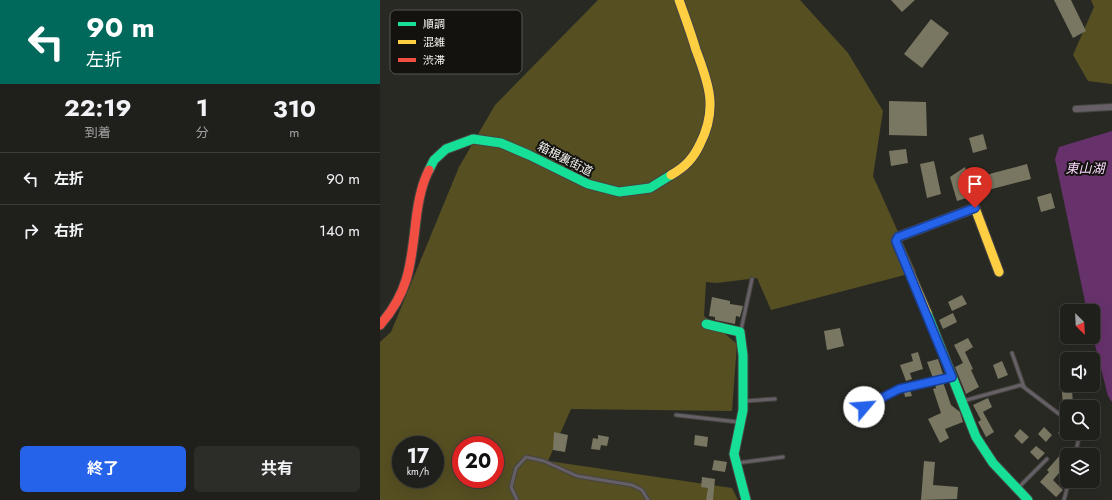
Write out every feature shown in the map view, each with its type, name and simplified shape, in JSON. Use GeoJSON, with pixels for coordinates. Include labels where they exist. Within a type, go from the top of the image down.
{"type":"FeatureCollection","features":[{"type":"Feature","properties":{"kind":"main road","name":"箱根裏街道"},"geometry":{"type":"LineString","coordinates":[[380,325],[391,312],[406,284],[410,267],[419,200],[429,168],[440,154],[455,143],[467,139],[480,138],[492,140],[519,150],[584,183],[598,189],[611,192],[639,191],[652,187],[665,182],[688,164],[700,145],[708,124],[711,109],[708,80],[679,0]]}},
{"type":"Feature","properties":{"kind":"main road"},"geometry":{"type":"LineString","coordinates":[[999,272],[975,208],[898,237],[896,241],[976,437],[993,463],[1028,500]]}},
{"type":"Feature","properties":{"kind":"main road"},"geometry":{"type":"LineString","coordinates":[[706,324],[740,332],[743,355],[743,410],[734,454],[746,500]]}},
{"type":"Feature","properties":{"kind":"street"},"geometry":{"type":"LineString","coordinates":[[1076,109],[1112,107]]}},
{"type":"Feature","properties":{"kind":"lane"},"geometry":{"type":"LineString","coordinates":[[740,332],[752,279]]}},
{"type":"Feature","properties":{"kind":"lane"},"geometry":{"type":"LineString","coordinates":[[1012,353],[1024,387]]}},
{"type":"Feature","properties":{"kind":"lane"},"geometry":{"type":"LineString","coordinates":[[864,407],[899,389],[952,377]]}},
{"type":"Feature","properties":{"kind":"lane"},"geometry":{"type":"LineString","coordinates":[[962,401],[1021,385],[1060,415]]}},
{"type":"Feature","properties":{"kind":"lane"},"geometry":{"type":"LineString","coordinates":[[743,401],[775,399]]}},
{"type":"Feature","properties":{"kind":"lane"},"geometry":{"type":"LineString","coordinates":[[676,415],[740,423]]}},
{"type":"Feature","properties":{"kind":"lane"},"geometry":{"type":"LineString","coordinates":[[517,500],[511,487],[516,468],[526,457],[544,461],[577,476],[632,485],[642,490],[648,500]]}},
{"type":"Feature","properties":{"kind":"lane"},"geometry":{"type":"LineString","coordinates":[[736,463],[783,457]]}},
{"type":"Feature","properties":{"kind":"lane"},"geometry":{"type":"LineString","coordinates":[[1018,488],[1047,459]]}},
{"type":"Feature","properties":{"kind":"lane"},"geometry":{"type":"LineString","coordinates":[[1064,500],[1067,488]]}},
{"type":"Feature","properties":{"kind":"shaded area"},"geometry":{"type":"Polygon","coordinates":[[[598,0],[800,0],[848,53],[883,111],[873,176],[916,272],[771,310],[757,278],[717,283],[706,282],[704,316],[737,344],[732,411],[571,409],[548,461],[732,488],[738,500],[380,500],[380,342],[391,332],[459,167],[495,105],[598,0]]]}},
{"type":"Feature","properties":{"kind":"shaded area"},"geometry":{"type":"Polygon","coordinates":[[[1091,0],[1112,0],[1112,84],[1088,81],[1073,55],[1094,7],[1091,0]]]}},
{"type":"Feature","properties":{"kind":"water","name":"東山湖"},"geometry":{"type":"Polygon","coordinates":[[[1112,131],[1112,402],[1108,396],[1100,365],[1100,352],[1097,352],[1095,344],[1100,344],[1100,304],[1086,304],[1055,159],[1059,147],[1112,131]]]}},
{"type":"Feature","properties":{"kind":"building"},"geometry":{"type":"Polygon","coordinates":[[[891,0],[915,0],[902,12],[891,0]]]}},
{"type":"Feature","properties":{"kind":"building"},"geometry":{"type":"Polygon","coordinates":[[[1054,0],[1071,0],[1086,31],[1073,38],[1054,0]]]}},
{"type":"Feature","properties":{"kind":"building"},"geometry":{"type":"Polygon","coordinates":[[[931,19],[949,33],[922,68],[904,54],[931,19]]]}},
{"type":"Feature","properties":{"kind":"building"},"geometry":{"type":"Polygon","coordinates":[[[889,101],[926,102],[927,136],[889,135],[889,101]]]}},
{"type":"Feature","properties":{"kind":"building"},"geometry":{"type":"Polygon","coordinates":[[[983,134],[987,149],[973,153],[969,138],[983,134]]]}},
{"type":"Feature","properties":{"kind":"building"},"geometry":{"type":"Polygon","coordinates":[[[906,149],[908,163],[891,166],[889,151],[906,149]]]}},
{"type":"Feature","properties":{"kind":"building"},"geometry":{"type":"Polygon","coordinates":[[[934,161],[941,194],[927,198],[920,164],[934,161]]]}},
{"type":"Feature","properties":{"kind":"building"},"geometry":{"type":"Polygon","coordinates":[[[1027,164],[1031,179],[988,190],[957,201],[950,177],[965,167],[969,181],[1027,164]]]}},
{"type":"Feature","properties":{"kind":"building"},"geometry":{"type":"Polygon","coordinates":[[[1051,193],[1055,208],[1041,212],[1037,197],[1051,193]]]}},
{"type":"Feature","properties":{"kind":"building"},"geometry":{"type":"Polygon","coordinates":[[[962,295],[967,304],[952,311],[948,302],[962,295]]]}},
{"type":"Feature","properties":{"kind":"building"},"geometry":{"type":"Polygon","coordinates":[[[712,297],[730,301],[730,304],[743,306],[740,317],[736,316],[735,324],[715,320],[715,317],[709,316],[712,297]]]}},
{"type":"Feature","properties":{"kind":"building"},"geometry":{"type":"Polygon","coordinates":[[[953,313],[957,322],[943,329],[939,320],[953,313]]]}},
{"type":"Feature","properties":{"kind":"building"},"geometry":{"type":"Polygon","coordinates":[[[840,328],[844,346],[827,350],[824,331],[840,328]]]}},
{"type":"Feature","properties":{"kind":"building"},"geometry":{"type":"Polygon","coordinates":[[[968,338],[973,347],[965,352],[979,387],[966,394],[955,367],[963,363],[954,345],[968,338]]]}},
{"type":"Feature","properties":{"kind":"building"},"geometry":{"type":"Polygon","coordinates":[[[918,352],[923,369],[910,373],[912,379],[906,381],[900,365],[913,361],[911,354],[918,352]]]}},
{"type":"Feature","properties":{"kind":"building"},"geometry":{"type":"Polygon","coordinates":[[[938,359],[943,374],[933,378],[927,362],[938,359]]]}},
{"type":"Feature","properties":{"kind":"building"},"geometry":{"type":"Polygon","coordinates":[[[1002,361],[1008,375],[998,379],[993,365],[1002,361]]]}},
{"type":"Feature","properties":{"kind":"building"},"geometry":{"type":"Polygon","coordinates":[[[943,382],[951,405],[960,412],[963,422],[945,429],[949,438],[940,443],[928,419],[941,413],[933,389],[936,388],[935,384],[943,382]]]}},
{"type":"Feature","properties":{"kind":"building"},"geometry":{"type":"Polygon","coordinates":[[[910,390],[912,396],[905,397],[904,392],[910,390]]]}},
{"type":"Feature","properties":{"kind":"building"},"geometry":{"type":"Polygon","coordinates":[[[1062,392],[1072,392],[1073,400],[1063,400],[1062,392]]]}},
{"type":"Feature","properties":{"kind":"building"},"geometry":{"type":"Polygon","coordinates":[[[988,398],[992,407],[983,412],[994,432],[986,437],[978,422],[981,420],[973,405],[988,398]]]}},
{"type":"Feature","properties":{"kind":"building"},"geometry":{"type":"Polygon","coordinates":[[[1044,427],[1052,435],[1046,442],[1038,434],[1044,427]]]}},
{"type":"Feature","properties":{"kind":"building"},"geometry":{"type":"Polygon","coordinates":[[[1020,429],[1029,437],[1022,444],[1014,436],[1020,429]]]}},
{"type":"Feature","properties":{"kind":"building"},"geometry":{"type":"Polygon","coordinates":[[[554,432],[568,435],[565,452],[553,450],[554,432]]]}},
{"type":"Feature","properties":{"kind":"building"},"geometry":{"type":"Polygon","coordinates":[[[598,435],[609,437],[607,446],[601,445],[600,450],[591,449],[593,438],[598,439],[598,435]]]}},
{"type":"Feature","properties":{"kind":"building"},"geometry":{"type":"Polygon","coordinates":[[[695,435],[708,437],[707,447],[694,445],[695,435]]]}},
{"type":"Feature","properties":{"kind":"building"},"geometry":{"type":"Polygon","coordinates":[[[1036,446],[1045,453],[1038,460],[1030,452],[1036,446]]]}},
{"type":"Feature","properties":{"kind":"building"},"geometry":{"type":"Polygon","coordinates":[[[1060,455],[1060,472],[1053,480],[1063,490],[1056,497],[1040,482],[1049,472],[1047,470],[1060,455]]]}},
{"type":"Feature","properties":{"kind":"building"},"geometry":{"type":"Polygon","coordinates":[[[714,460],[727,462],[725,472],[712,470],[714,460]]]}},
{"type":"Feature","properties":{"kind":"building"},"geometry":{"type":"Polygon","coordinates":[[[924,461],[935,462],[933,485],[958,487],[957,499],[921,500],[924,461]]]}},
{"type":"Feature","properties":{"kind":"building"},"geometry":{"type":"Polygon","coordinates":[[[702,477],[715,479],[713,500],[706,500],[708,488],[701,487],[702,477]]]}},
{"type":"Feature","properties":{"kind":"traffic: fast"},"geometry":{"type":"LineString","coordinates":[[429,170],[434,160],[446,149],[473,139],[501,143],[588,184],[619,192],[650,188],[671,175]]}},
{"type":"Feature","properties":{"kind":"traffic: fast"},"geometry":{"type":"LineString","coordinates":[[927,313],[976,437],[993,463],[1028,500]]}},
{"type":"Feature","properties":{"kind":"traffic: fast"},"geometry":{"type":"LineString","coordinates":[[706,324],[740,332],[743,355],[743,410],[734,454],[746,500]]}},
{"type":"Feature","properties":{"kind":"traffic: slow"},"geometry":{"type":"LineString","coordinates":[[671,175],[688,162],[697,149],[706,131],[710,108],[710,97],[705,74],[679,0]]}},
{"type":"Feature","properties":{"kind":"traffic: slow"},"geometry":{"type":"LineString","coordinates":[[927,313],[896,241],[898,237],[975,208],[999,272]]}},
{"type":"Feature","properties":{"kind":"traffic: jam"},"geometry":{"type":"LineString","coordinates":[[380,325],[398,300],[407,276],[419,201],[429,170]]}},
{"type":"Feature","properties":{"kind":"route"},"geometry":{"type":"LineString","coordinates":[[864,407],[899,389],[952,377],[939,342],[896,241],[898,237],[975,208]]}}]}
